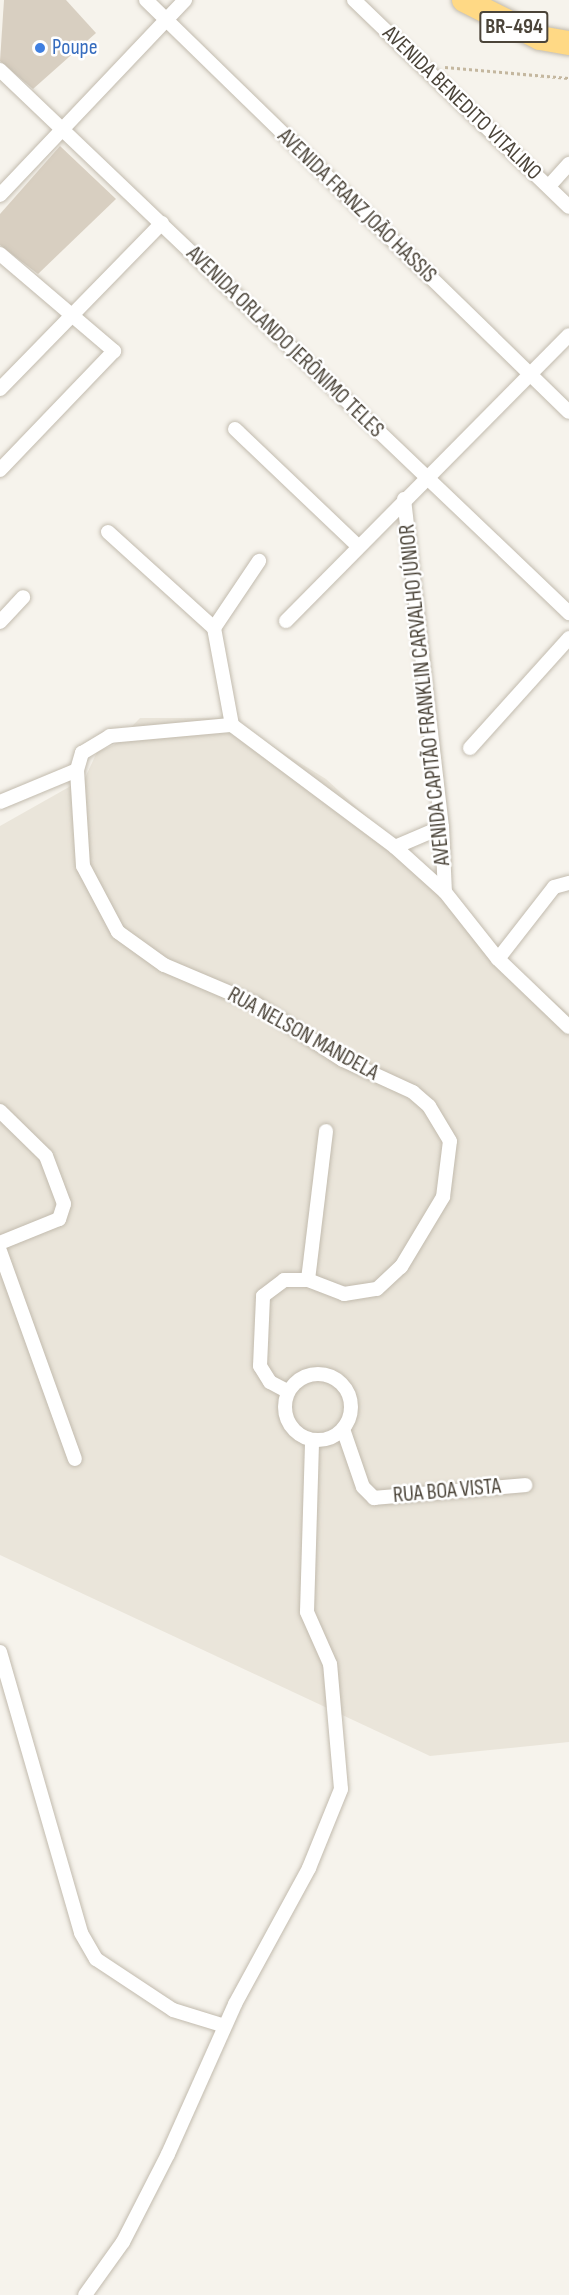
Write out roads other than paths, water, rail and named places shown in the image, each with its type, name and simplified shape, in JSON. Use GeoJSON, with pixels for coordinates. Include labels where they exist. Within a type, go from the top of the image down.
{"type":"FeatureCollection","features":[{"type":"Feature","properties":{"kind":"highway","name":"BR-494"},"geometry":{"type":"LineString","coordinates":[[464,0],[540,38],[569,43]]}},
{"type":"Feature","properties":{"kind":"street","name":"AVENIDA FRANZ JOÃO HASSIS"},"geometry":{"type":"LineString","coordinates":[[146,0],[569,412]]}},
{"type":"Feature","properties":{"kind":"street"},"geometry":{"type":"LineString","coordinates":[[0,195],[57,128],[185,0]]}},
{"type":"Feature","properties":{"kind":"street","name":"AVENIDA BENEDITO VITALINO"},"geometry":{"type":"LineString","coordinates":[[354,0],[569,207]]}},
{"type":"Feature","properties":{"kind":"street","name":"AVENIDA ORLANDO JERÔNIMO TELES"},"geometry":{"type":"LineString","coordinates":[[0,70],[57,128],[162,223],[422,479],[569,614]]}},
{"type":"Feature","properties":{"kind":"street"},"geometry":{"type":"LineString","coordinates":[[549,186],[569,164]]}},
{"type":"Feature","properties":{"kind":"street"},"geometry":{"type":"LineString","coordinates":[[0,389],[162,223]]}},
{"type":"Feature","properties":{"kind":"street"},"geometry":{"type":"LineString","coordinates":[[0,254],[74,315],[114,354],[0,468]]}},
{"type":"Feature","properties":{"kind":"street"},"geometry":{"type":"LineString","coordinates":[[286,621],[422,479],[569,335]]}},
{"type":"Feature","properties":{"kind":"street"},"geometry":{"type":"LineString","coordinates":[[235,429],[358,546]]}},
{"type":"Feature","properties":{"kind":"street","name":"AVENIDA CAPITÃO FRANKLIN CARVALHO JÚNIOR"},"geometry":{"type":"LineString","coordinates":[[404,498],[442,827],[445,892]]}},
{"type":"Feature","properties":{"kind":"street"},"geometry":{"type":"LineString","coordinates":[[0,802],[77,774],[89,745],[110,736],[232,725],[214,628],[108,532]]}},
{"type":"Feature","properties":{"kind":"street"},"geometry":{"type":"LineString","coordinates":[[214,628],[259,561]]}},
{"type":"Feature","properties":{"kind":"street"},"geometry":{"type":"LineString","coordinates":[[0,622],[22,597]]}},
{"type":"Feature","properties":{"kind":"street"},"geometry":{"type":"LineString","coordinates":[[470,748],[569,638]]}},
{"type":"Feature","properties":{"kind":"street","name":"AVENIDA CAPITÃO FRANKLIN CARVALHO JÚNIOR"},"geometry":{"type":"LineString","coordinates":[[232,725],[395,847],[445,892],[498,959],[569,1027]]}},
{"type":"Feature","properties":{"kind":"street","name":"RUA NELSON MANDELA"},"geometry":{"type":"LineString","coordinates":[[77,774],[83,866],[118,932],[164,965],[256,1004],[343,1060],[413,1092],[446,1129],[451,1158],[443,1197],[401,1266],[377,1289],[360,1295],[308,1280],[277,1281],[263,1296],[260,1366],[270,1382],[288,1391]]}},
{"type":"Feature","properties":{"kind":"street"},"geometry":{"type":"LineString","coordinates":[[395,847],[442,827]]}},
{"type":"Feature","properties":{"kind":"street"},"geometry":{"type":"LineString","coordinates":[[498,959],[554,887],[569,883]]}},
{"type":"Feature","properties":{"kind":"street"},"geometry":{"type":"LineString","coordinates":[[0,1111],[46,1156],[64,1204],[59,1219],[0,1243]]}},
{"type":"Feature","properties":{"kind":"street"},"geometry":{"type":"LineString","coordinates":[[308,1280],[326,1131]]}},
{"type":"Feature","properties":{"kind":"street"},"geometry":{"type":"LineString","coordinates":[[0,1251],[75,1459]]}},
{"type":"Feature","properties":{"kind":"street"},"geometry":{"type":"LineString","coordinates":[[309,1374],[337,1379],[351,1403],[343,1429],[312,1440],[288,1422],[288,1391],[309,1374]]}},
{"type":"Feature","properties":{"kind":"street","name":"RUA BOA VISTA"},"geometry":{"type":"LineString","coordinates":[[343,1429],[363,1487],[374,1498],[525,1485]]}},
{"type":"Feature","properties":{"kind":"street"},"geometry":{"type":"LineString","coordinates":[[84,2295],[123,2242],[225,2026],[309,1868],[341,1789],[330,1664],[308,1612],[312,1440]]}},
{"type":"Feature","properties":{"kind":"street"},"geometry":{"type":"LineString","coordinates":[[0,1652],[81,1933],[96,1959],[173,2010],[225,2026]]}},
{"type":"Feature","properties":{"kind":"place","name":"Poupe"},"geometry":{"type":"Point","coordinates":[40,48]}}]}
